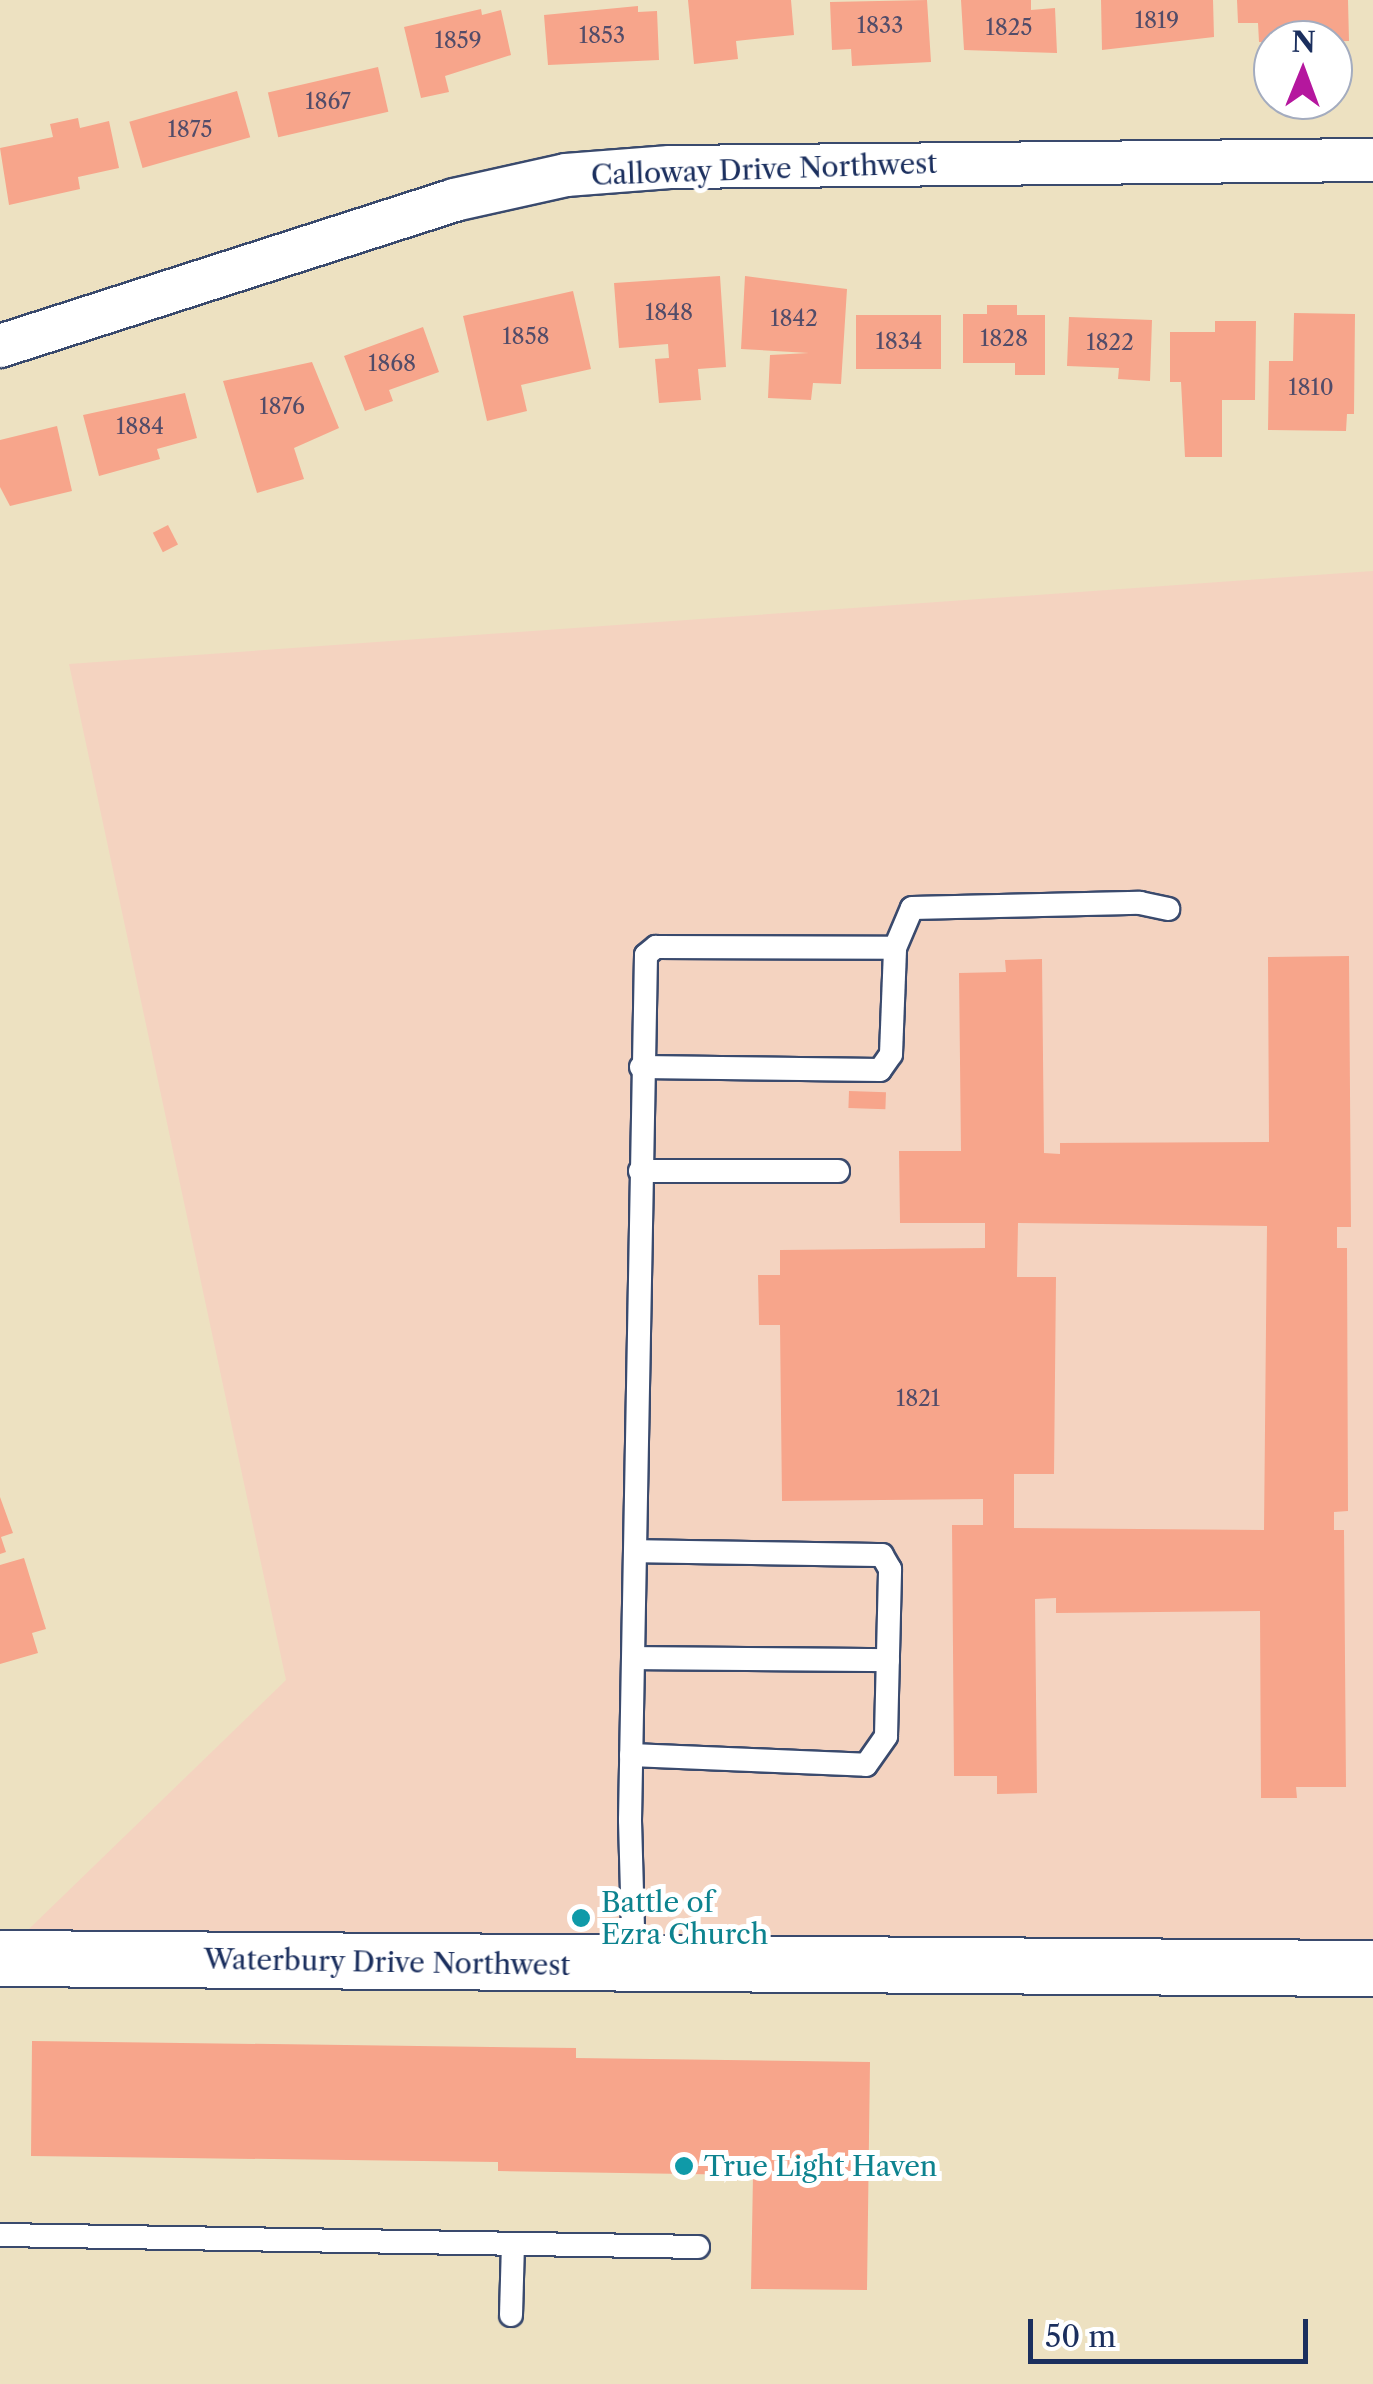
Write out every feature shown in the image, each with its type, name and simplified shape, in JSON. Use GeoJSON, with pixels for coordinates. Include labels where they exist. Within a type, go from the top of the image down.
{"type":"FeatureCollection","features":[{"type":"Feature","properties":{"kind":"street","name":"Calloway Drive Northwest"},"geometry":{"type":"LineString","coordinates":[[0,346],[454,200],[566,176],[670,166],[1373,160]]}},
{"type":"Feature","properties":{"kind":"street","name":"Waterbury Drive Northwest"},"geometry":{"type":"LineString","coordinates":[[0,1958],[1373,1968]]}},
{"type":"Feature","properties":{"kind":"lane"},"geometry":{"type":"LineString","coordinates":[[641,1067],[880,1070],[891,1054],[895,948],[912,908],[1140,903],[1168,909]]}},
{"type":"Feature","properties":{"kind":"lane"},"geometry":{"type":"LineString","coordinates":[[634,1964],[631,1756],[636,1658],[642,970],[656,948],[895,948]]}},
{"type":"Feature","properties":{"kind":"lane"},"geometry":{"type":"LineString","coordinates":[[640,1171],[838,1171]]}},
{"type":"Feature","properties":{"kind":"lane"},"geometry":{"type":"LineString","coordinates":[[631,1756],[866,1765],[886,1736],[890,1569],[882,1555],[637,1551]]}},
{"type":"Feature","properties":{"kind":"lane"},"geometry":{"type":"LineString","coordinates":[[636,1658],[888,1660]]}},
{"type":"Feature","properties":{"kind":"lane"},"geometry":{"type":"LineString","coordinates":[[0,2235],[698,2247]]}},
{"type":"Feature","properties":{"kind":"lane"},"geometry":{"type":"LineString","coordinates":[[511,2315],[512,2245]]}},
{"type":"Feature","properties":{"kind":"shaded area"},"geometry":{"type":"Polygon","coordinates":[[[1373,571],[1373,1990],[0,1957],[286,1680],[69,664],[1373,571]]]}},
{"type":"Feature","properties":{"kind":"building"},"geometry":{"type":"Polygon","coordinates":[[[688,0],[791,0],[794,35],[736,41],[738,59],[694,64],[688,0]]]}},
{"type":"Feature","properties":{"kind":"building"},"geometry":{"type":"Polygon","coordinates":[[[927,0],[931,62],[852,66],[851,49],[832,50],[830,2],[927,0]]]}},
{"type":"Feature","properties":{"kind":"building"},"geometry":{"type":"Polygon","coordinates":[[[961,0],[1031,0],[1031,10],[1055,8],[1057,53],[964,50],[961,0]]]}},
{"type":"Feature","properties":{"kind":"building"},"geometry":{"type":"Polygon","coordinates":[[[1101,0],[1213,0],[1214,37],[1102,50],[1101,0]]]}},
{"type":"Feature","properties":{"kind":"building"},"geometry":{"type":"Polygon","coordinates":[[[1237,0],[1348,0],[1348,20],[1238,23],[1237,0]]]}},
{"type":"Feature","properties":{"kind":"building"},"geometry":{"type":"Polygon","coordinates":[[[638,6],[638,12],[657,11],[659,60],[548,65],[544,15],[638,6]]]}},
{"type":"Feature","properties":{"kind":"building"},"geometry":{"type":"Polygon","coordinates":[[[481,9],[482,15],[501,10],[511,55],[445,76],[449,92],[421,98],[404,27],[481,9]]]}},
{"type":"Feature","properties":{"kind":"building"},"geometry":{"type":"Polygon","coordinates":[[[378,67],[388,112],[278,137],[268,92],[378,67]]]}},
{"type":"Feature","properties":{"kind":"building"},"geometry":{"type":"Polygon","coordinates":[[[237,91],[250,137],[143,168],[129,122],[237,91]]]}},
{"type":"Feature","properties":{"kind":"building"},"geometry":{"type":"Polygon","coordinates":[[[78,118],[80,128],[109,121],[119,168],[78,177],[80,189],[9,205],[0,148],[53,137],[50,124],[78,118]]]}},
{"type":"Feature","properties":{"kind":"building"},"geometry":{"type":"Polygon","coordinates":[[[720,276],[726,367],[698,369],[701,400],[659,403],[655,359],[669,358],[668,344],[619,348],[614,283],[720,276]]]}},
{"type":"Feature","properties":{"kind":"building"},"geometry":{"type":"Polygon","coordinates":[[[745,276],[847,289],[841,384],[813,383],[811,400],[768,398],[770,355],[809,353],[741,349],[745,276]]]}},
{"type":"Feature","properties":{"kind":"building"},"geometry":{"type":"Polygon","coordinates":[[[573,291],[591,369],[521,385],[527,411],[487,421],[463,316],[573,291]]]}},
{"type":"Feature","properties":{"kind":"building"},"geometry":{"type":"Polygon","coordinates":[[[987,305],[1017,305],[1017,315],[1045,315],[1045,375],[1015,375],[1015,363],[963,363],[963,314],[987,314],[987,305]]]}},
{"type":"Feature","properties":{"kind":"building"},"geometry":{"type":"Polygon","coordinates":[[[1294,313],[1355,314],[1354,414],[1347,414],[1346,431],[1268,430],[1269,361],[1293,361],[1294,313]]]}},
{"type":"Feature","properties":{"kind":"building"},"geometry":{"type":"Polygon","coordinates":[[[856,315],[941,315],[941,369],[856,369],[856,315]]]}},
{"type":"Feature","properties":{"kind":"building"},"geometry":{"type":"Polygon","coordinates":[[[1069,317],[1152,320],[1150,381],[1118,379],[1119,368],[1067,366],[1069,317]]]}},
{"type":"Feature","properties":{"kind":"building"},"geometry":{"type":"Polygon","coordinates":[[[1215,321],[1256,321],[1255,400],[1222,400],[1222,457],[1185,457],[1181,382],[1170,382],[1170,332],[1215,332],[1215,321]]]}},
{"type":"Feature","properties":{"kind":"building"},"geometry":{"type":"Polygon","coordinates":[[[423,327],[439,372],[389,390],[393,401],[365,411],[344,356],[423,327]]]}},
{"type":"Feature","properties":{"kind":"building"},"geometry":{"type":"Polygon","coordinates":[[[312,362],[339,428],[294,448],[304,479],[257,493],[223,381],[312,362]]]}},
{"type":"Feature","properties":{"kind":"building"},"geometry":{"type":"Polygon","coordinates":[[[185,393],[197,438],[157,449],[160,459],[99,476],[83,415],[185,393]]]}},
{"type":"Feature","properties":{"kind":"building"},"geometry":{"type":"Polygon","coordinates":[[[57,426],[72,491],[10,506],[0,487],[0,440],[57,426]]]}},
{"type":"Feature","properties":{"kind":"building"},"geometry":{"type":"Polygon","coordinates":[[[168,525],[178,545],[163,552],[153,533],[168,525]]]}},
{"type":"Feature","properties":{"kind":"building"},"geometry":{"type":"Polygon","coordinates":[[[1349,956],[1351,1227],[1337,1227],[1337,1248],[1347,1248],[1348,1511],[1334,1512],[1334,1530],[1344,1530],[1346,1787],[1296,1787],[1297,1798],[1261,1798],[1260,1611],[1056,1613],[1056,1598],[1035,1599],[1037,1793],[997,1794],[997,1776],[954,1776],[952,1525],[983,1525],[983,1499],[782,1501],[780,1325],[759,1325],[758,1275],[780,1275],[780,1250],[985,1248],[985,1223],[900,1223],[899,1151],[961,1151],[959,973],[1006,972],[1005,960],[1042,959],[1044,1153],[1060,1154],[1060,1143],[1269,1142],[1268,957],[1349,956]],[[1018,1223],[1017,1277],[1056,1277],[1054,1474],[1014,1474],[1014,1528],[1264,1530],[1267,1226],[1018,1223]]]}},
{"type":"Feature","properties":{"kind":"building"},"geometry":{"type":"Polygon","coordinates":[[[849,1091],[886,1092],[885,1109],[848,1108],[849,1091]]]}},
{"type":"Feature","properties":{"kind":"building"},"geometry":{"type":"Polygon","coordinates":[[[0,1497],[13,1533],[1,1537],[6,1552],[0,1554],[0,1497]]]}},
{"type":"Feature","properties":{"kind":"building"},"geometry":{"type":"Polygon","coordinates":[[[24,1558],[46,1629],[32,1633],[38,1653],[0,1664],[0,1565],[24,1558]]]}},
{"type":"Feature","properties":{"kind":"building","name":"True Light Haven"},"geometry":{"type":"Polygon","coordinates":[[[32,2041],[576,2048],[576,2058],[870,2062],[867,2290],[751,2289],[753,2175],[498,2171],[498,2162],[31,2156],[32,2041]]]}},
{"type":"Feature","properties":{"kind":"place","name":"Battle of Ezra Church"},"geometry":{"type":"Point","coordinates":[581,1918]}},
{"type":"Feature","properties":{"kind":"place","name":"True Light Haven"},"geometry":{"type":"Point","coordinates":[684,2166]}}]}
